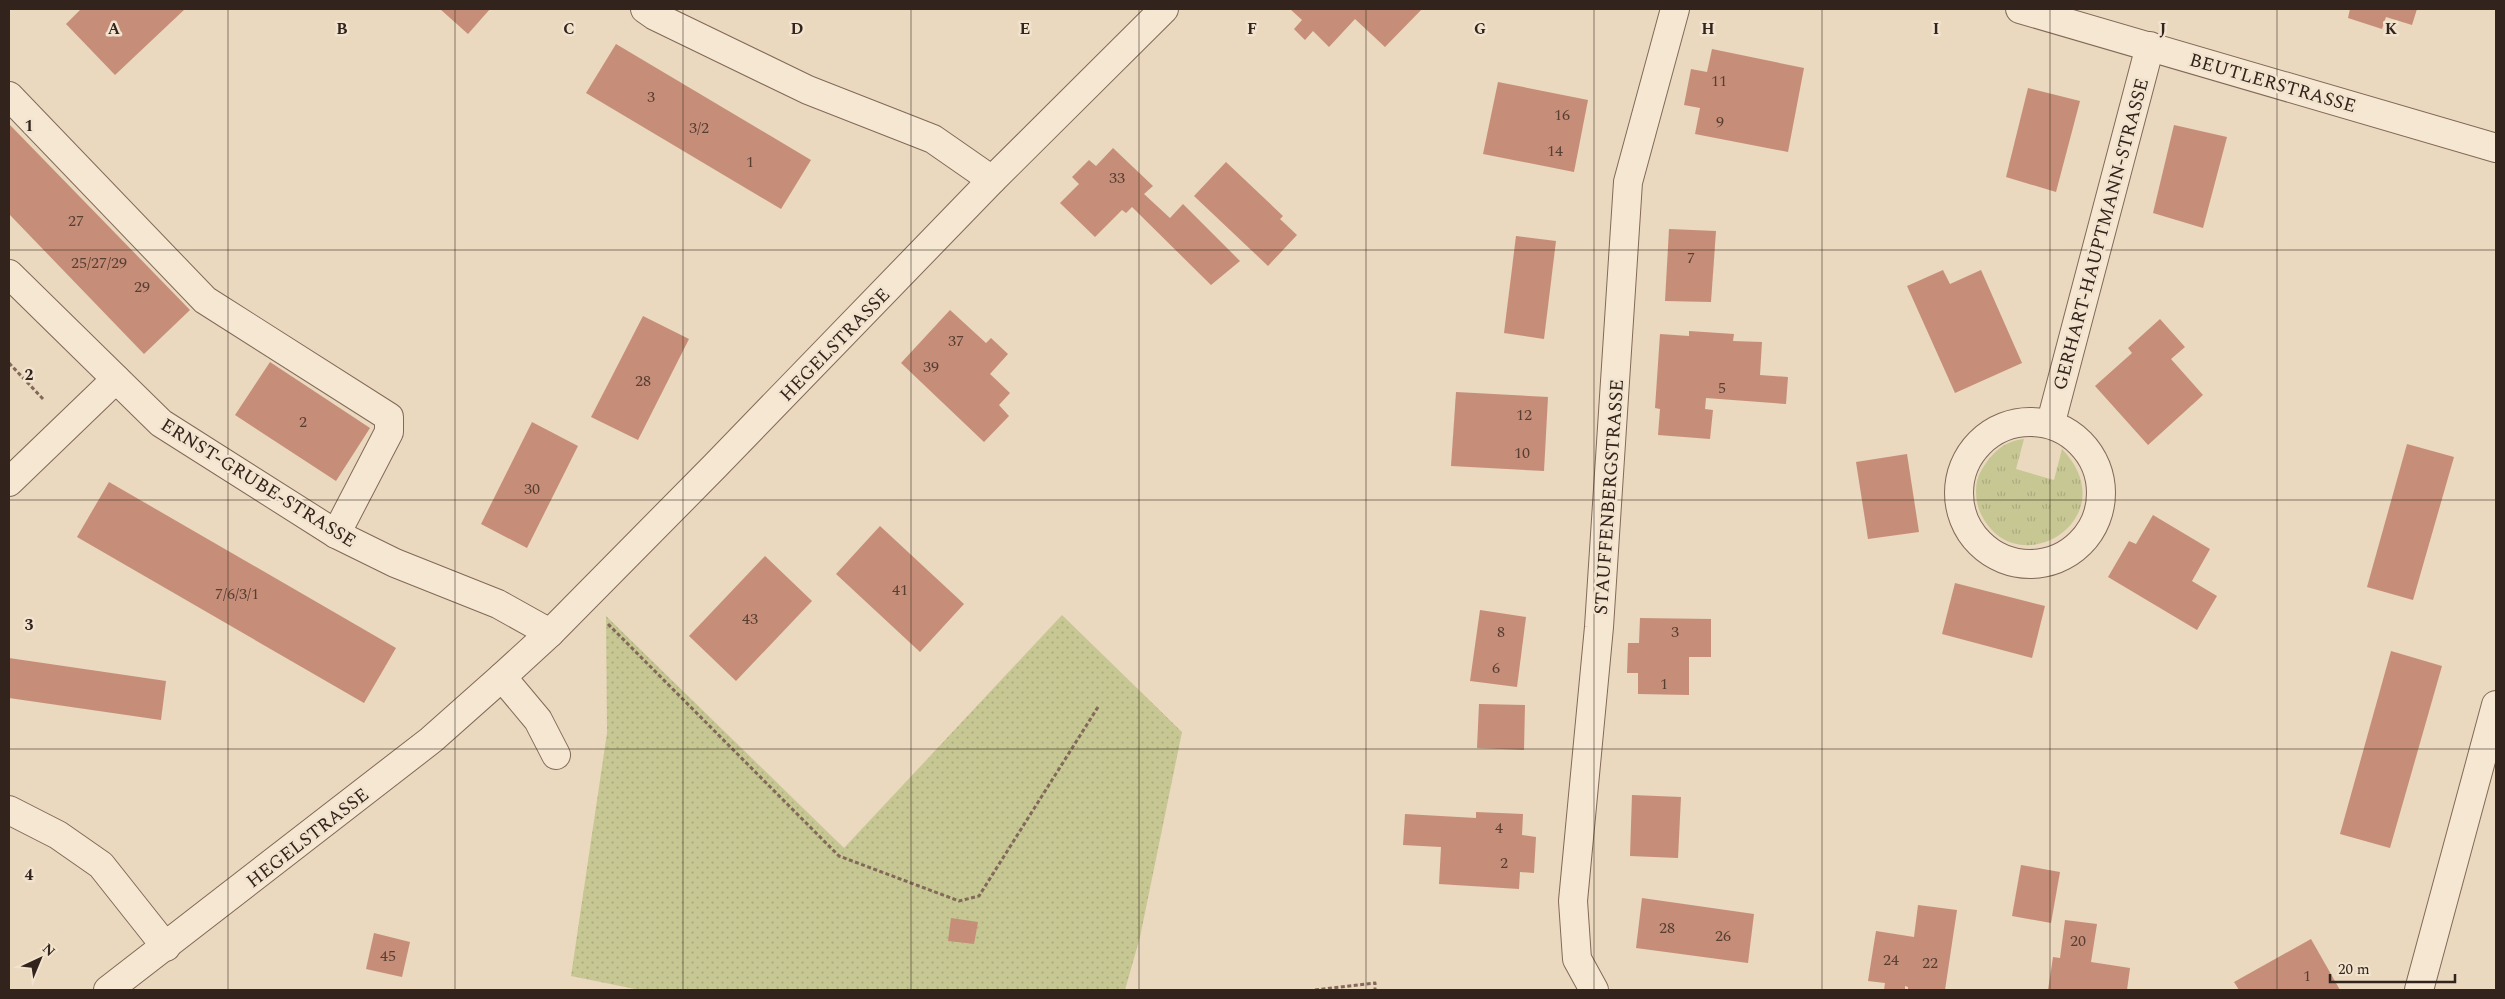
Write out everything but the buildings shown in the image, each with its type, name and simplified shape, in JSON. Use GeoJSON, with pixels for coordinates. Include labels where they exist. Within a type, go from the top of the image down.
{"type":"FeatureCollection","features":[{"type":"Feature","properties":{"kind":"street"},"geometry":{"type":"LineString","coordinates":[[645,9],[655,16],[808,90],[933,139],[992,180]]}},
{"type":"Feature","properties":{"kind":"street","name":"HEGELSTRASSE"},"geometry":{"type":"LineString","coordinates":[[108,990],[431,740],[502,678],[550,633],[992,180],[1164,9]]}},
{"type":"Feature","properties":{"kind":"street","name":"STAUFFENBERGSTRASSE"},"geometry":{"type":"LineString","coordinates":[[1592,989],[1577,959],[1573,901],[1599,627],[1628,182],[1675,9]]}},
{"type":"Feature","properties":{"kind":"street","name":"BEUTLERSTRASSE"},"geometry":{"type":"LineString","coordinates":[[2020,9],[2496,148]]}},
{"type":"Feature","properties":{"kind":"street","name":"GERHART-HAUPTMANN-STRASSE"},"geometry":{"type":"LineString","coordinates":[[2051,422],[2150,46]]}},
{"type":"Feature","properties":{"kind":"street"},"geometry":{"type":"LineString","coordinates":[[9,96],[205,300],[389,417],[390,432],[336,534]]}},
{"type":"Feature","properties":{"kind":"street","name":"ERNST-GRUBE-STRASSE"},"geometry":{"type":"LineString","coordinates":[[9,274],[161,423],[336,534],[395,563],[498,604],[550,633]]}},
{"type":"Feature","properties":{"kind":"street"},"geometry":{"type":"LineString","coordinates":[[9,482],[116,379]]}},
{"type":"Feature","properties":{"kind":"street"},"geometry":{"type":"LineString","coordinates":[[2051,422],[2067,432],[2086,449],[2098,470],[2102,495],[2100,510],[2090,533],[2073,551],[2050,562],[2014,564],[1991,554],[1973,537],[1961,515],[1958,494],[1962,470],[1974,448],[1993,431],[2016,423],[2051,422]]}},
{"type":"Feature","properties":{"kind":"street"},"geometry":{"type":"LineString","coordinates":[[502,678],[538,720],[556,755]]}},
{"type":"Feature","properties":{"kind":"street"},"geometry":{"type":"LineString","coordinates":[[2419,990],[2496,704]]}},
{"type":"Feature","properties":{"kind":"street"},"geometry":{"type":"LineString","coordinates":[[9,810],[58,836],[101,865],[166,946]]}},
{"type":"Feature","properties":{"kind":"path"},"geometry":{"type":"LineString","coordinates":[[9,364],[46,402]]}},
{"type":"Feature","properties":{"kind":"path"},"geometry":{"type":"LineString","coordinates":[[581,601],[602,619],[839,856],[959,901],[979,896],[1098,707]]}},
{"type":"Feature","properties":{"kind":"path"},"geometry":{"type":"LineString","coordinates":[[1315,990],[1375,983],[1376,990]]}},
{"type":"Feature","properties":{"kind":"green space"},"geometry":{"type":"Polygon","coordinates":[[[2024,439],[2016,469],[2054,480],[2062,449],[2079,475],[2082,499],[2074,520],[2059,535],[2039,544],[2017,544],[1996,534],[1980,512],[1976,497],[1979,475],[1989,459],[1998,449],[2010,442],[2024,439]]]}},
{"type":"Feature","properties":{"kind":"green space"},"geometry":{"type":"Polygon","coordinates":[[[1062,615],[1182,732],[1140,937],[1125,990],[640,990],[571,976],[607,733],[606,616],[844,848],[1062,615]]]}}]}
